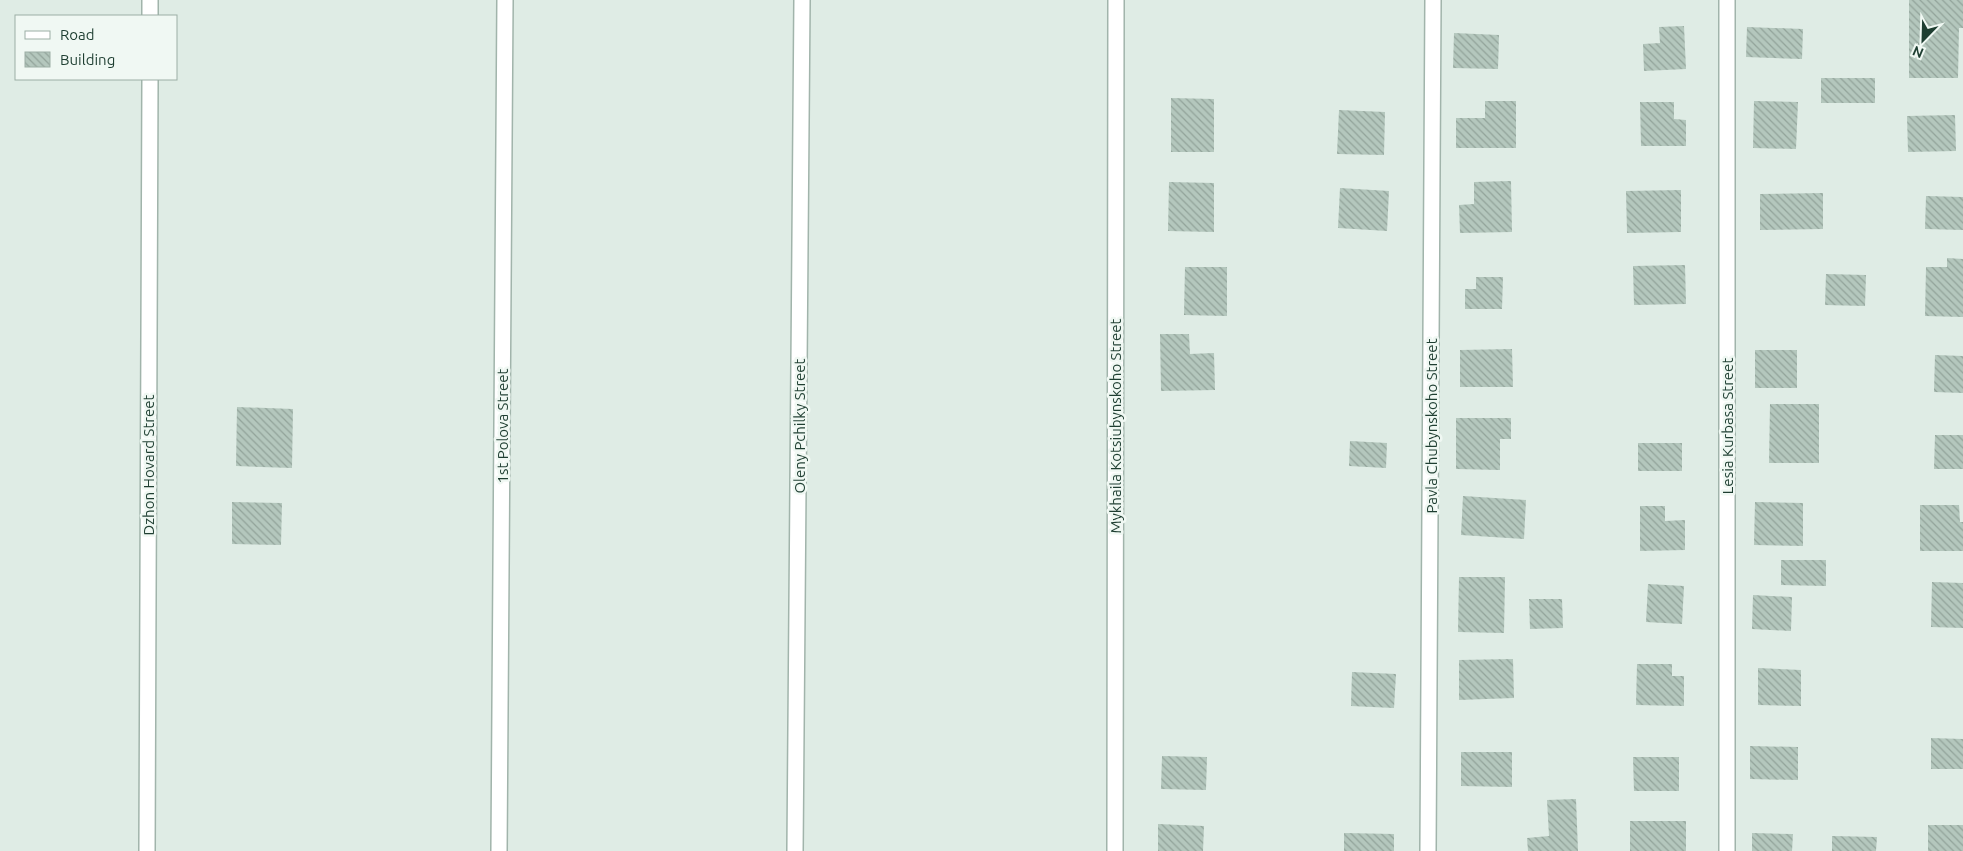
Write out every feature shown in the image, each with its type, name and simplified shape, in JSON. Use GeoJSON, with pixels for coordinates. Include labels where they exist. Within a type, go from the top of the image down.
{"type":"FeatureCollection","features":[{"type":"Feature","properties":{"kind":"street"},"geometry":{"type":"LineString","coordinates":[[150,0],[150,15]]}},
{"type":"Feature","properties":{"kind":"street","name":"1st Polova Street"},"geometry":{"type":"LineString","coordinates":[[499,851],[505,0]]}},
{"type":"Feature","properties":{"kind":"street","name":"Oleny Pchilky Street"},"geometry":{"type":"LineString","coordinates":[[795,851],[802,0]]}},
{"type":"Feature","properties":{"kind":"street","name":"Mykhaila Kotsiubynskoho Street"},"geometry":{"type":"LineString","coordinates":[[1115,851],[1116,0]]}},
{"type":"Feature","properties":{"kind":"street","name":"Pavla Chubynskoho Street"},"geometry":{"type":"LineString","coordinates":[[1428,851],[1433,0]]}},
{"type":"Feature","properties":{"kind":"street","name":"Lesia Kurbasa Street"},"geometry":{"type":"LineString","coordinates":[[1727,851],[1728,0]]}},
{"type":"Feature","properties":{"kind":"street","name":"Dzhon Hovard Street"},"geometry":{"type":"LineString","coordinates":[[147,851],[150,80]]}},
{"type":"Feature","properties":{"kind":"building"},"geometry":{"type":"Polygon","coordinates":[[[1909,0],[1963,0],[1963,28],[1959,28],[1958,78],[1909,78],[1909,0]]]}},
{"type":"Feature","properties":{"kind":"building"},"geometry":{"type":"Polygon","coordinates":[[[1684,26],[1686,69],[1644,71],[1643,44],[1660,43],[1659,27],[1684,26]]]}},
{"type":"Feature","properties":{"kind":"building"},"geometry":{"type":"Polygon","coordinates":[[[1747,27],[1803,29],[1802,59],[1746,57],[1747,27]]]}},
{"type":"Feature","properties":{"kind":"building"},"geometry":{"type":"Polygon","coordinates":[[[1454,33],[1499,35],[1498,69],[1453,68],[1454,33]]]}},
{"type":"Feature","properties":{"kind":"building"},"geometry":{"type":"Polygon","coordinates":[[[1821,78],[1875,78],[1875,103],[1821,103],[1821,78]]]}},
{"type":"Feature","properties":{"kind":"building"},"geometry":{"type":"Polygon","coordinates":[[[1171,98],[1214,99],[1214,152],[1171,152],[1171,98]]]}},
{"type":"Feature","properties":{"kind":"building"},"geometry":{"type":"Polygon","coordinates":[[[1485,101],[1516,101],[1516,148],[1456,148],[1456,118],[1485,118],[1485,101]]]}},
{"type":"Feature","properties":{"kind":"building"},"geometry":{"type":"Polygon","coordinates":[[[1754,101],[1798,102],[1796,149],[1753,148],[1754,101]]]}},
{"type":"Feature","properties":{"kind":"building"},"geometry":{"type":"Polygon","coordinates":[[[1640,102],[1674,102],[1674,119],[1686,120],[1686,146],[1641,146],[1640,102]]]}},
{"type":"Feature","properties":{"kind":"building"},"geometry":{"type":"Polygon","coordinates":[[[1339,110],[1385,112],[1384,155],[1337,154],[1339,110]]]}},
{"type":"Feature","properties":{"kind":"building"},"geometry":{"type":"Polygon","coordinates":[[[1955,115],[1956,151],[1908,152],[1907,116],[1955,115]]]}},
{"type":"Feature","properties":{"kind":"building"},"geometry":{"type":"Polygon","coordinates":[[[1511,181],[1512,232],[1460,233],[1459,205],[1474,204],[1474,182],[1511,181]]]}},
{"type":"Feature","properties":{"kind":"building"},"geometry":{"type":"Polygon","coordinates":[[[1169,182],[1214,183],[1214,232],[1168,231],[1169,182]]]}},
{"type":"Feature","properties":{"kind":"building"},"geometry":{"type":"Polygon","coordinates":[[[1340,188],[1389,191],[1387,231],[1338,228],[1340,188]]]}},
{"type":"Feature","properties":{"kind":"building"},"geometry":{"type":"Polygon","coordinates":[[[1681,190],[1681,232],[1627,233],[1626,191],[1681,190]]]}},
{"type":"Feature","properties":{"kind":"building"},"geometry":{"type":"Polygon","coordinates":[[[1823,193],[1823,229],[1760,230],[1760,194],[1823,193]]]}},
{"type":"Feature","properties":{"kind":"building"},"geometry":{"type":"Polygon","coordinates":[[[1926,196],[1963,197],[1963,230],[1925,229],[1926,196]]]}},
{"type":"Feature","properties":{"kind":"building"},"geometry":{"type":"Polygon","coordinates":[[[1947,258],[1963,259],[1963,317],[1925,316],[1926,267],[1947,267],[1947,258]]]}},
{"type":"Feature","properties":{"kind":"building"},"geometry":{"type":"Polygon","coordinates":[[[1685,265],[1686,304],[1634,305],[1633,266],[1685,265]]]}},
{"type":"Feature","properties":{"kind":"building"},"geometry":{"type":"Polygon","coordinates":[[[1185,267],[1227,267],[1227,316],[1184,315],[1185,267]]]}},
{"type":"Feature","properties":{"kind":"building"},"geometry":{"type":"Polygon","coordinates":[[[1826,274],[1866,275],[1865,306],[1825,305],[1826,274]]]}},
{"type":"Feature","properties":{"kind":"building"},"geometry":{"type":"Polygon","coordinates":[[[1476,277],[1503,277],[1502,309],[1465,309],[1465,289],[1476,289],[1476,277]]]}},
{"type":"Feature","properties":{"kind":"building"},"geometry":{"type":"Polygon","coordinates":[[[1160,334],[1189,334],[1190,354],[1214,353],[1215,390],[1161,391],[1160,334]]]}},
{"type":"Feature","properties":{"kind":"building"},"geometry":{"type":"Polygon","coordinates":[[[1512,349],[1513,387],[1460,387],[1460,350],[1512,349]]]}},
{"type":"Feature","properties":{"kind":"building"},"geometry":{"type":"Polygon","coordinates":[[[1755,350],[1797,350],[1797,388],[1755,388],[1755,350]]]}},
{"type":"Feature","properties":{"kind":"building"},"geometry":{"type":"Polygon","coordinates":[[[1935,355],[1963,356],[1963,393],[1934,392],[1935,355]]]}},
{"type":"Feature","properties":{"kind":"building"},"geometry":{"type":"Polygon","coordinates":[[[1770,404],[1819,404],[1819,463],[1769,463],[1770,404]]]}},
{"type":"Feature","properties":{"kind":"building"},"geometry":{"type":"Polygon","coordinates":[[[237,407],[293,409],[292,468],[236,466],[237,407]]]}},
{"type":"Feature","properties":{"kind":"building"},"geometry":{"type":"Polygon","coordinates":[[[1456,418],[1511,418],[1511,439],[1500,439],[1500,470],[1456,469],[1456,418]]]}},
{"type":"Feature","properties":{"kind":"building"},"geometry":{"type":"Polygon","coordinates":[[[1935,435],[1963,435],[1963,469],[1934,469],[1935,435]]]}},
{"type":"Feature","properties":{"kind":"building"},"geometry":{"type":"Polygon","coordinates":[[[1350,441],[1387,443],[1386,468],[1349,466],[1350,441]]]}},
{"type":"Feature","properties":{"kind":"building"},"geometry":{"type":"Polygon","coordinates":[[[1638,443],[1682,443],[1682,471],[1638,471],[1638,443]]]}},
{"type":"Feature","properties":{"kind":"building"},"geometry":{"type":"Polygon","coordinates":[[[1463,496],[1526,500],[1524,539],[1461,535],[1463,496]]]}},
{"type":"Feature","properties":{"kind":"building"},"geometry":{"type":"Polygon","coordinates":[[[232,502],[282,503],[281,545],[232,544],[232,502]]]}},
{"type":"Feature","properties":{"kind":"building"},"geometry":{"type":"Polygon","coordinates":[[[1755,502],[1803,503],[1803,546],[1754,545],[1755,502]]]}},
{"type":"Feature","properties":{"kind":"building"},"geometry":{"type":"Polygon","coordinates":[[[1920,505],[1959,505],[1960,522],[1963,522],[1963,551],[1920,551],[1920,505]]]}},
{"type":"Feature","properties":{"kind":"building"},"geometry":{"type":"Polygon","coordinates":[[[1640,506],[1665,506],[1665,521],[1685,520],[1685,550],[1640,551],[1640,506]]]}},
{"type":"Feature","properties":{"kind":"building"},"geometry":{"type":"Polygon","coordinates":[[[1781,560],[1826,560],[1826,586],[1781,585],[1781,560]]]}},
{"type":"Feature","properties":{"kind":"building"},"geometry":{"type":"Polygon","coordinates":[[[1459,577],[1505,577],[1504,633],[1458,632],[1459,577]]]}},
{"type":"Feature","properties":{"kind":"building"},"geometry":{"type":"Polygon","coordinates":[[[1932,582],[1963,583],[1963,628],[1931,627],[1932,582]]]}},
{"type":"Feature","properties":{"kind":"building"},"geometry":{"type":"Polygon","coordinates":[[[1648,584],[1684,586],[1682,624],[1646,622],[1648,584]]]}},
{"type":"Feature","properties":{"kind":"building"},"geometry":{"type":"Polygon","coordinates":[[[1753,595],[1792,597],[1791,631],[1752,629],[1753,595]]]}},
{"type":"Feature","properties":{"kind":"building"},"geometry":{"type":"Polygon","coordinates":[[[1529,599],[1562,599],[1563,628],[1530,629],[1529,599]]]}},
{"type":"Feature","properties":{"kind":"building"},"geometry":{"type":"Polygon","coordinates":[[[1513,659],[1514,698],[1459,700],[1459,660],[1513,659]]]}},
{"type":"Feature","properties":{"kind":"building"},"geometry":{"type":"Polygon","coordinates":[[[1637,664],[1672,664],[1672,676],[1684,676],[1684,706],[1636,705],[1637,664]]]}},
{"type":"Feature","properties":{"kind":"building"},"geometry":{"type":"Polygon","coordinates":[[[1758,668],[1801,670],[1801,706],[1758,705],[1758,668]]]}},
{"type":"Feature","properties":{"kind":"building"},"geometry":{"type":"Polygon","coordinates":[[[1352,672],[1396,674],[1394,708],[1351,706],[1352,672]]]}},
{"type":"Feature","properties":{"kind":"building"},"geometry":{"type":"Polygon","coordinates":[[[1931,738],[1963,739],[1963,769],[1931,769],[1931,738]]]}},
{"type":"Feature","properties":{"kind":"building"},"geometry":{"type":"Polygon","coordinates":[[[1750,746],[1798,747],[1798,780],[1750,779],[1750,746]]]}},
{"type":"Feature","properties":{"kind":"building"},"geometry":{"type":"Polygon","coordinates":[[[1461,752],[1512,752],[1512,787],[1461,786],[1461,752]]]}},
{"type":"Feature","properties":{"kind":"building"},"geometry":{"type":"Polygon","coordinates":[[[1162,756],[1207,757],[1206,790],[1161,789],[1162,756]]]}},
{"type":"Feature","properties":{"kind":"building"},"geometry":{"type":"Polygon","coordinates":[[[1633,757],[1679,757],[1679,791],[1634,791],[1633,757]]]}},
{"type":"Feature","properties":{"kind":"building"},"geometry":{"type":"Polygon","coordinates":[[[1576,799],[1578,851],[1528,851],[1527,838],[1549,836],[1547,800],[1576,799]]]}},
{"type":"Feature","properties":{"kind":"building"},"geometry":{"type":"Polygon","coordinates":[[[1630,821],[1686,821],[1686,851],[1630,851],[1630,821]]]}},
{"type":"Feature","properties":{"kind":"building"},"geometry":{"type":"Polygon","coordinates":[[[1158,824],[1204,826],[1203,851],[1158,851],[1158,824]]]}},
{"type":"Feature","properties":{"kind":"building"},"geometry":{"type":"Polygon","coordinates":[[[1928,825],[1963,825],[1963,851],[1928,851],[1928,825]]]}},
{"type":"Feature","properties":{"kind":"building"},"geometry":{"type":"Polygon","coordinates":[[[1344,833],[1394,834],[1394,851],[1344,851],[1344,833]]]}},
{"type":"Feature","properties":{"kind":"building"},"geometry":{"type":"Polygon","coordinates":[[[1752,833],[1793,834],[1792,851],[1752,851],[1752,833]]]}},
{"type":"Feature","properties":{"kind":"building"},"geometry":{"type":"Polygon","coordinates":[[[1832,836],[1877,837],[1876,851],[1832,851],[1832,836]]]}}]}
